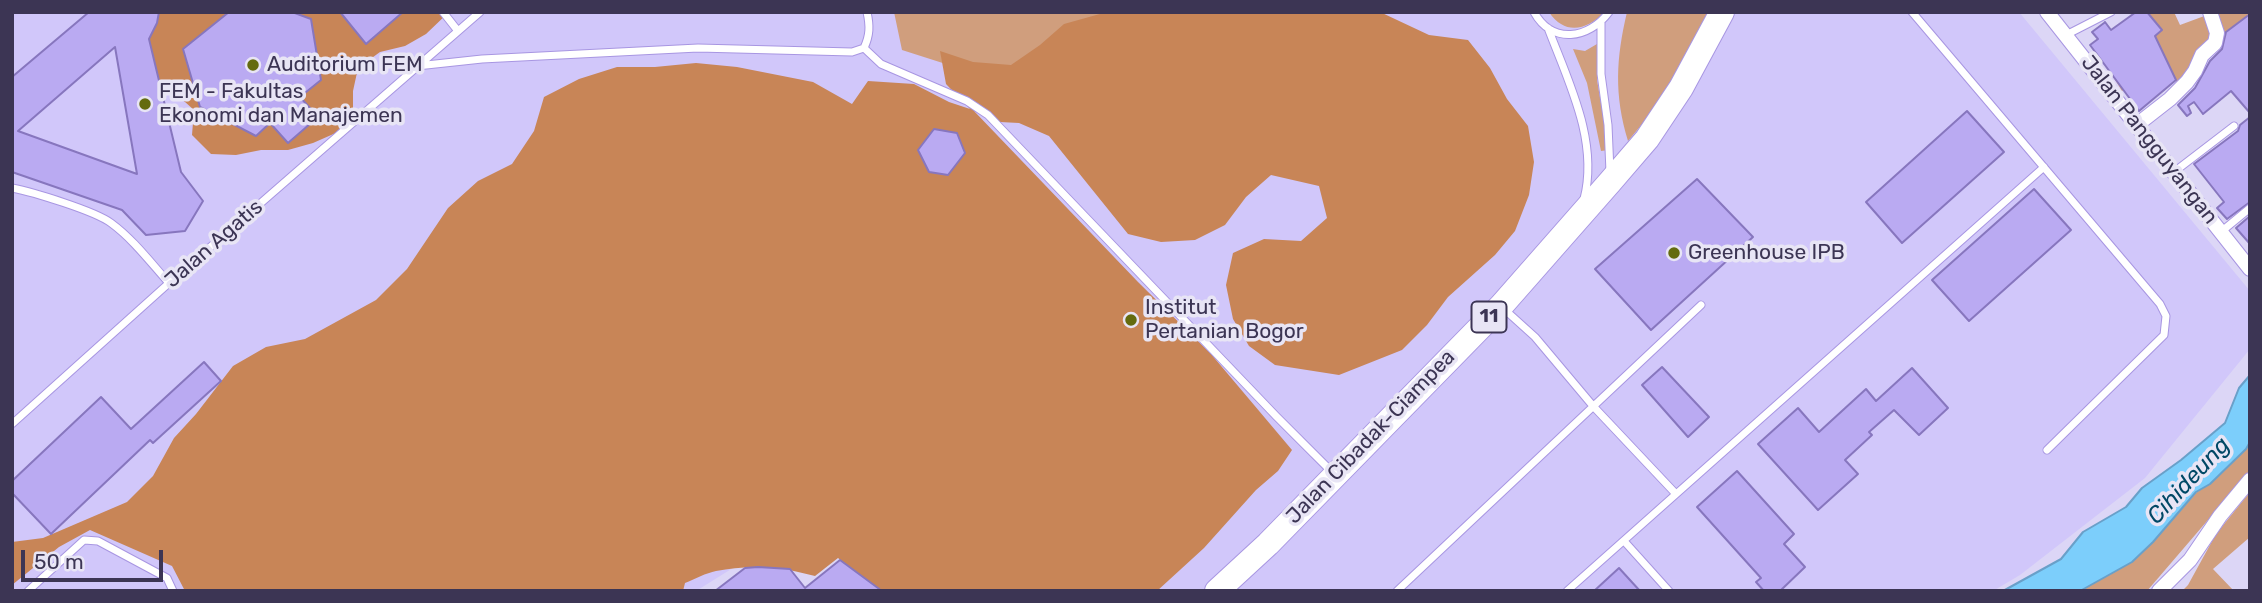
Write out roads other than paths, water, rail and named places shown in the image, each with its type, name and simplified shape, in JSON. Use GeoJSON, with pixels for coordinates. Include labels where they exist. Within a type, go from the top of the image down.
{"type":"FeatureCollection","features":[{"type":"Feature","properties":{"kind":"highway","name":"Jalan Cibadak-Ciampea"},"geometry":{"type":"LineString","coordinates":[[1217,591],[1268,544],[1500,306],[1610,183],[1647,139],[1681,88],[1722,12]]}},
{"type":"Feature","properties":{"kind":"street","name":"Jalan Pangguyangan"},"geometry":{"type":"LineString","coordinates":[[2046,12],[2250,269]]}},
{"type":"Feature","properties":{"kind":"street"},"geometry":{"type":"LineString","coordinates":[[2137,124],[2187,82],[2202,55],[2215,43],[2217,33],[2210,12]]}},
{"type":"Feature","properties":{"kind":"street"},"geometry":{"type":"LineString","coordinates":[[2159,591],[2190,560],[2220,516],[2250,480]]}},
{"type":"Feature","properties":{"kind":"lane"},"geometry":{"type":"LineString","coordinates":[[443,12],[458,31]]}},
{"type":"Feature","properties":{"kind":"lane"},"geometry":{"type":"LineString","coordinates":[[864,48],[870,28],[867,12]]}},
{"type":"Feature","properties":{"kind":"lane"},"geometry":{"type":"LineString","coordinates":[[1534,12],[1548,28],[1577,103],[1585,139],[1589,180],[1580,217]]}},
{"type":"Feature","properties":{"kind":"lane"},"geometry":{"type":"LineString","coordinates":[[1548,28],[1561,34],[1575,35],[1589,31],[1601,23],[1609,12]]}},
{"type":"Feature","properties":{"kind":"lane"},"geometry":{"type":"LineString","coordinates":[[1912,12],[2160,304],[2166,316],[2164,335],[2047,450]]}},
{"type":"Feature","properties":{"kind":"lane"},"geometry":{"type":"LineString","coordinates":[[2066,35],[2110,12]]}},
{"type":"Feature","properties":{"kind":"lane","name":"Jalan Agatis"},"geometry":{"type":"LineString","coordinates":[[12,424],[169,282],[475,14]]}},
{"type":"Feature","properties":{"kind":"lane"},"geometry":{"type":"LineString","coordinates":[[1601,23],[1601,74],[1608,125],[1610,183]]}},
{"type":"Feature","properties":{"kind":"lane"},"geometry":{"type":"LineString","coordinates":[[417,66],[482,59],[698,48],[840,53],[864,48]]}},
{"type":"Feature","properties":{"kind":"lane"},"geometry":{"type":"LineString","coordinates":[[864,48],[881,64],[967,101],[988,115],[1334,474]]}},
{"type":"Feature","properties":{"kind":"lane"},"geometry":{"type":"LineString","coordinates":[[2174,172],[2234,126]]}},
{"type":"Feature","properties":{"kind":"lane"},"geometry":{"type":"LineString","coordinates":[[1567,591],[2044,167]]}},
{"type":"Feature","properties":{"kind":"lane"},"geometry":{"type":"LineString","coordinates":[[12,188],[29,191],[108,220],[169,282]]}},
{"type":"Feature","properties":{"kind":"lane"},"geometry":{"type":"LineString","coordinates":[[2222,231],[2250,208]]}},
{"type":"Feature","properties":{"kind":"lane"},"geometry":{"type":"LineString","coordinates":[[1397,591],[1701,305]]}},
{"type":"Feature","properties":{"kind":"lane"},"geometry":{"type":"LineString","coordinates":[[1500,306],[1535,337],[1593,406],[1676,494]]}},
{"type":"Feature","properties":{"kind":"lane"},"geometry":{"type":"LineString","coordinates":[[28,591],[83,540],[98,541],[167,578],[173,591]]}},
{"type":"Feature","properties":{"kind":"lane"},"geometry":{"type":"LineString","coordinates":[[1623,541],[1670,591]]}},
{"type":"Feature","properties":{"kind":"water","name":"Cihideung"},"geometry":{"type":"Polygon","coordinates":[[[2250,375],[2250,442],[2246,449],[2210,484],[2196,492],[2132,562],[2080,591],[2003,591],[2061,559],[2083,532],[2126,507],[2142,488],[2225,423],[2239,388],[2250,375]]]}},
{"type":"Feature","properties":{"kind":"place","name":"Auditorium FEM"},"geometry":{"type":"Point","coordinates":[253,65]}},
{"type":"Feature","properties":{"kind":"place","name":"FEM - Fakultas Ekonomi dan Manajemen"},"geometry":{"type":"Point","coordinates":[145,104]}},
{"type":"Feature","properties":{"kind":"place","name":"Greenhouse IPB"},"geometry":{"type":"Point","coordinates":[1674,253]}},
{"type":"Feature","properties":{"kind":"place","name":"Institut Pertanian Bogor"},"geometry":{"type":"Point","coordinates":[1131,320]}}]}
